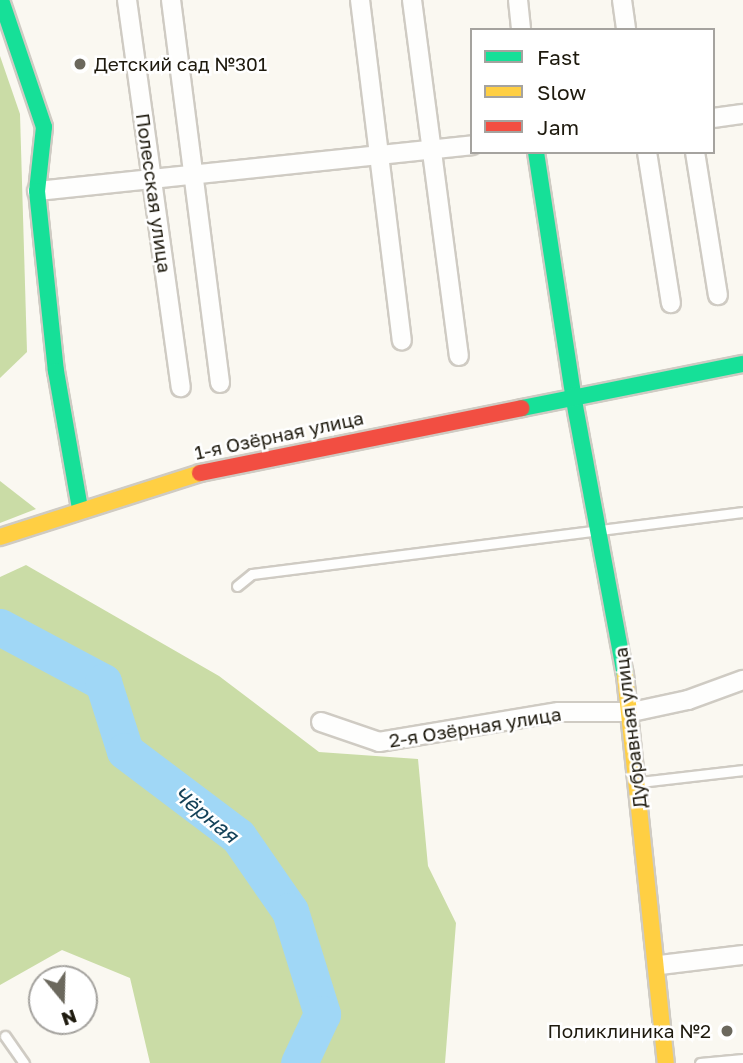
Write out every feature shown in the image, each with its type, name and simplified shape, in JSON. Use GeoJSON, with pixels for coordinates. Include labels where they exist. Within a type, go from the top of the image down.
{"type":"FeatureCollection","features":[{"type":"Feature","properties":{"kind":"street"},"geometry":{"type":"LineString","coordinates":[[1,0],[44,127],[37,191],[56,371],[80,509]]}},
{"type":"Feature","properties":{"kind":"street","name":"Полесская улица"},"geometry":{"type":"LineString","coordinates":[[127,0],[181,387]]}},
{"type":"Feature","properties":{"kind":"street"},"geometry":{"type":"LineString","coordinates":[[171,0],[220,383]]}},
{"type":"Feature","properties":{"kind":"street"},"geometry":{"type":"LineString","coordinates":[[360,0],[402,340]]}},
{"type":"Feature","properties":{"kind":"street"},"geometry":{"type":"LineString","coordinates":[[412,0],[459,356]]}},
{"type":"Feature","properties":{"kind":"street"},"geometry":{"type":"LineString","coordinates":[[518,0],[521,28]]}},
{"type":"Feature","properties":{"kind":"street"},"geometry":{"type":"LineString","coordinates":[[622,0],[626,28]]}},
{"type":"Feature","properties":{"kind":"street"},"geometry":{"type":"LineString","coordinates":[[715,118],[743,114]]}},
{"type":"Feature","properties":{"kind":"street"},"geometry":{"type":"LineString","coordinates":[[37,191],[470,145]]}},
{"type":"Feature","properties":{"kind":"street","name":"Дубравная улица"},"geometry":{"type":"LineString","coordinates":[[536,154],[573,395],[601,531],[632,712],[636,783],[660,965],[666,1063]]}},
{"type":"Feature","properties":{"kind":"street"},"geometry":{"type":"LineString","coordinates":[[647,154],[671,303]]}},
{"type":"Feature","properties":{"kind":"street"},"geometry":{"type":"LineString","coordinates":[[695,154],[718,295]]}},
{"type":"Feature","properties":{"kind":"street"},"geometry":{"type":"LineString","coordinates":[[573,395],[743,364]]}},
{"type":"Feature","properties":{"kind":"street","name":"1-я Озёрная улица"},"geometry":{"type":"LineString","coordinates":[[0,537],[80,509],[241,463],[573,395]]}},
{"type":"Feature","properties":{"kind":"street","name":"2-я Озёрная улица"},"geometry":{"type":"LineString","coordinates":[[321,722],[379,742],[559,712],[632,712],[688,700],[743,680]]}},
{"type":"Feature","properties":{"kind":"street"},"geometry":{"type":"LineString","coordinates":[[660,965],[743,955]]}},
{"type":"Feature","properties":{"kind":"lane"},"geometry":{"type":"LineString","coordinates":[[237,586],[252,574],[743,512]]}},
{"type":"Feature","properties":{"kind":"lane"},"geometry":{"type":"LineString","coordinates":[[636,783],[743,770]]}},
{"type":"Feature","properties":{"kind":"lane"},"geometry":{"type":"LineString","coordinates":[[5,1036],[24,1063]]}},
{"type":"Feature","properties":{"kind":"lane"},"geometry":{"type":"LineString","coordinates":[[701,1063],[743,1059]]}},
{"type":"Feature","properties":{"kind":"green space"},"geometry":{"type":"Polygon","coordinates":[[[0,56],[20,114],[27,352],[0,378],[0,56]]]}},
{"type":"Feature","properties":{"kind":"green space"},"geometry":{"type":"Polygon","coordinates":[[[0,481],[36,509],[0,523],[0,481]]]}},
{"type":"Feature","properties":{"kind":"green space"},"geometry":{"type":"Polygon","coordinates":[[[26,565],[219,676],[319,752],[418,759],[428,866],[456,923],[445,1063],[150,1063],[130,978],[62,950],[35,965],[28,965],[28,969],[0,985],[0,577],[26,565]]]}},
{"type":"Feature","properties":{"kind":"waterway","name":"Чёрная"},"geometry":{"type":"LineString","coordinates":[[0,627],[103,682],[125,751],[238,836],[290,911],[322,1014],[299,1063]]}},
{"type":"Feature","properties":{"kind":"traffic: fast"},"geometry":{"type":"LineString","coordinates":[[1,0],[44,127],[37,191],[56,371],[80,509]]}},
{"type":"Feature","properties":{"kind":"traffic: fast"},"geometry":{"type":"LineString","coordinates":[[536,154],[573,395],[625,675]]}},
{"type":"Feature","properties":{"kind":"traffic: fast"},"geometry":{"type":"LineString","coordinates":[[522,408],[743,364]]}},
{"type":"Feature","properties":{"kind":"traffic: slow"},"geometry":{"type":"LineString","coordinates":[[0,537],[200,473]]}},
{"type":"Feature","properties":{"kind":"traffic: slow"},"geometry":{"type":"LineString","coordinates":[[625,675],[666,1063]]}},
{"type":"Feature","properties":{"kind":"traffic: jam"},"geometry":{"type":"LineString","coordinates":[[200,473],[522,408]]}},
{"type":"Feature","properties":{"kind":"place","name":"Детский сад №301"},"geometry":{"type":"Point","coordinates":[80,64]}},
{"type":"Feature","properties":{"kind":"place","name":"Поликлиника №2"},"geometry":{"type":"Point","coordinates":[727,1031]}}]}
